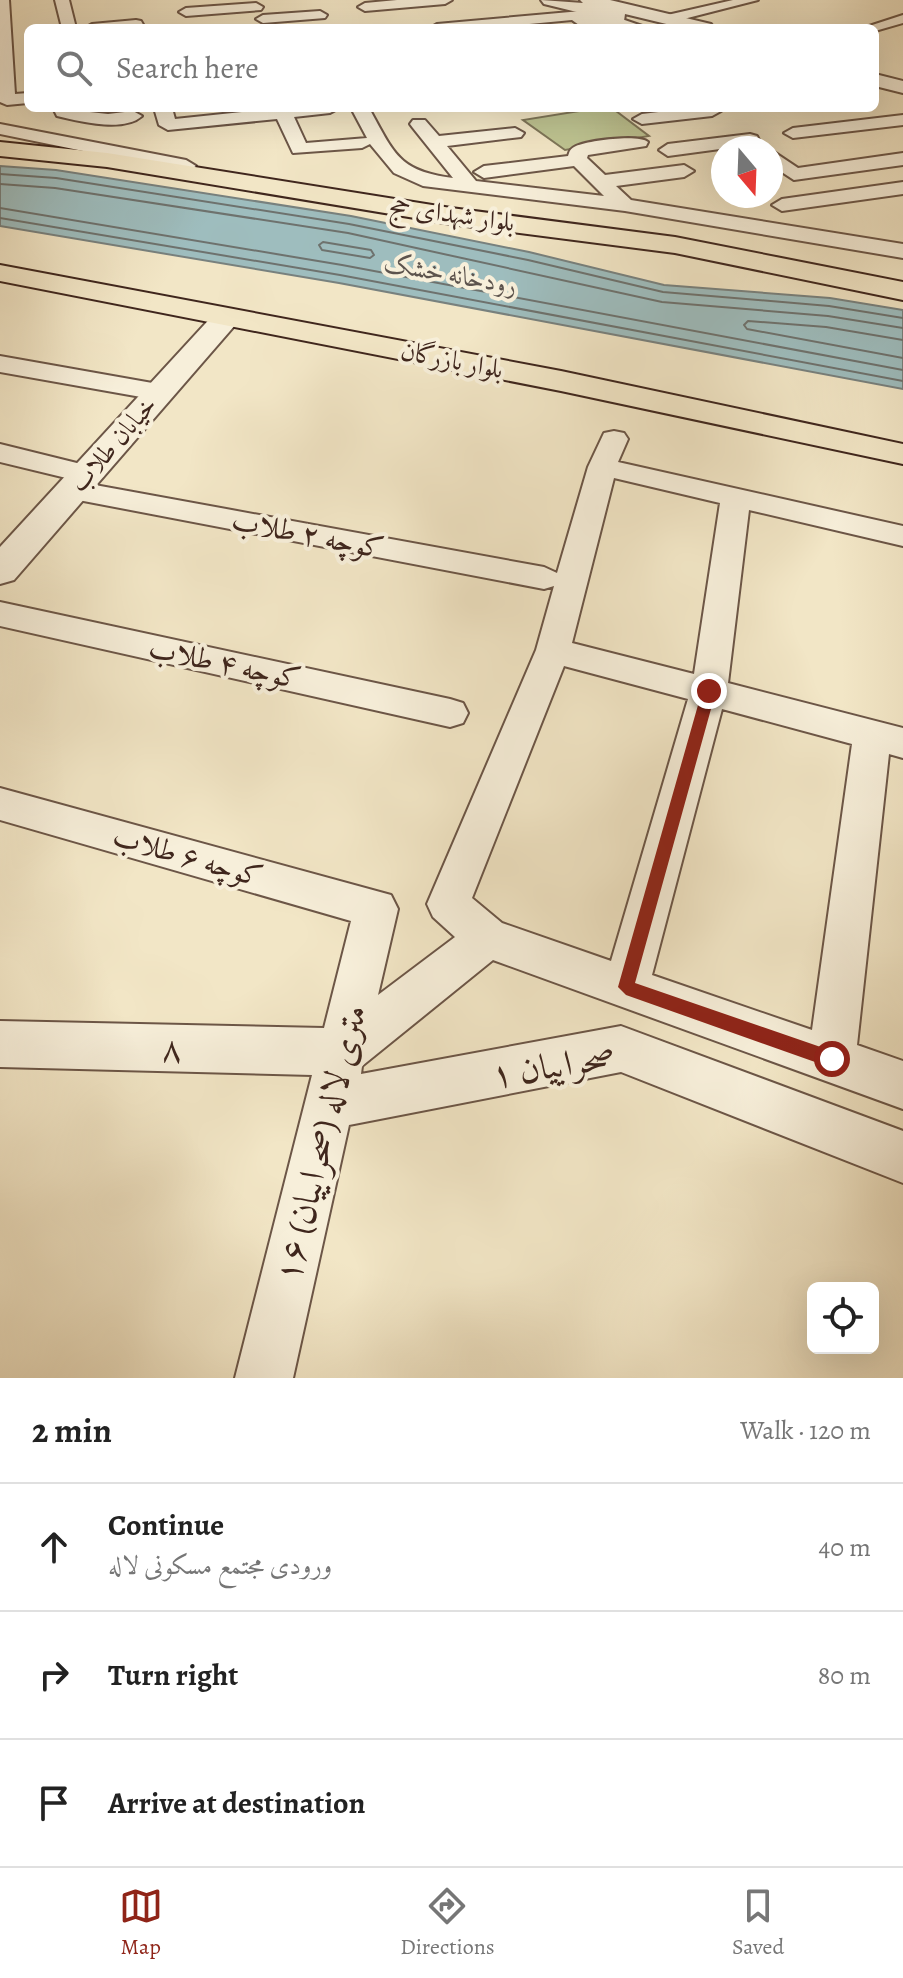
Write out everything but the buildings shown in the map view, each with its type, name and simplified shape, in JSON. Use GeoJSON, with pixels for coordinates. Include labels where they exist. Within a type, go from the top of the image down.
{"type":"FeatureCollection","features":[{"type":"Feature","properties":{"kind":"main road","name":"بلوار شهدای حج"},"geometry":{"type":"LineString","coordinates":[[0,146],[70,150],[455,209],[679,238],[903,280]]}},
{"type":"Feature","properties":{"kind":"main road","name":"بلوار شهدای حج"},"geometry":{"type":"LineString","coordinates":[[0,146],[107,160],[451,216],[675,245],[903,291]]}},
{"type":"Feature","properties":{"kind":"main road","name":"بلوار بازرگان"},"geometry":{"type":"LineString","coordinates":[[0,250],[880,433],[903,454]]}},
{"type":"Feature","properties":{"kind":"main road","name":"بلوار بازرگان"},"geometry":{"type":"LineString","coordinates":[[0,273],[561,381],[880,433]]}},
{"type":"Feature","properties":{"kind":"street"},"geometry":{"type":"LineString","coordinates":[[2,0],[7,55],[3,77],[7,100],[24,98]]}},
{"type":"Feature","properties":{"kind":"street"},"geometry":{"type":"LineString","coordinates":[[62,0],[68,24]]}},
{"type":"Feature","properties":{"kind":"street"},"geometry":{"type":"LineString","coordinates":[[365,7],[445,0]]}},
{"type":"Feature","properties":{"kind":"street"},"geometry":{"type":"LineString","coordinates":[[550,0],[666,24],[751,0]]}},
{"type":"Feature","properties":{"kind":"street"},"geometry":{"type":"LineString","coordinates":[[589,0],[666,24]]}},
{"type":"Feature","properties":{"kind":"street"},"geometry":{"type":"LineString","coordinates":[[482,8],[497,24]]}},
{"type":"Feature","properties":{"kind":"street"},"geometry":{"type":"LineString","coordinates":[[186,12],[320,15]]}},
{"type":"Feature","properties":{"kind":"street"},"geometry":{"type":"LineString","coordinates":[[507,24],[604,13]]}},
{"type":"Feature","properties":{"kind":"street"},"geometry":{"type":"LineString","coordinates":[[516,24],[608,19],[626,24]]}},
{"type":"Feature","properties":{"kind":"street"},"geometry":{"type":"LineString","coordinates":[[879,26],[903,19]]}},
{"type":"Feature","properties":{"kind":"street"},"geometry":{"type":"LineString","coordinates":[[879,70],[903,76]]}},
{"type":"Feature","properties":{"kind":"street"},"geometry":{"type":"LineString","coordinates":[[3,77],[24,74]]}},
{"type":"Feature","properties":{"kind":"street"},"geometry":{"type":"LineString","coordinates":[[879,81],[903,87]]}},
{"type":"Feature","properties":{"kind":"street"},"geometry":{"type":"LineString","coordinates":[[63,112],[108,119],[133,116]]}},
{"type":"Feature","properties":{"kind":"street"},"geometry":{"type":"LineString","coordinates":[[164,112],[168,125],[292,112]]}},
{"type":"Feature","properties":{"kind":"street"},"geometry":{"type":"LineString","coordinates":[[362,112],[400,172],[423,180],[478,180],[903,251]]}},
{"type":"Feature","properties":{"kind":"street"},"geometry":{"type":"LineString","coordinates":[[642,119],[690,112]]}},
{"type":"Feature","properties":{"kind":"street"},"geometry":{"type":"LineString","coordinates":[[714,112],[745,136]]}},
{"type":"Feature","properties":{"kind":"street"},"geometry":{"type":"LineString","coordinates":[[283,113],[300,149],[362,142]]}},
{"type":"Feature","properties":{"kind":"street"},"geometry":{"type":"LineString","coordinates":[[793,133],[903,120]]}},
{"type":"Feature","properties":{"kind":"street"},"geometry":{"type":"LineString","coordinates":[[419,124],[434,142],[478,180]]}},
{"type":"Feature","properties":{"kind":"street"},"geometry":{"type":"LineString","coordinates":[[0,129],[186,166]]}},
{"type":"Feature","properties":{"kind":"street"},"geometry":{"type":"LineString","coordinates":[[434,142],[515,133]]}},
{"type":"Feature","properties":{"kind":"street"},"geometry":{"type":"LineString","coordinates":[[625,205],[578,160],[577,154],[582,150],[639,142]]}},
{"type":"Feature","properties":{"kind":"street"},"geometry":{"type":"LineString","coordinates":[[668,150],[711,147]]}},
{"type":"Feature","properties":{"kind":"street"},"geometry":{"type":"LineString","coordinates":[[783,165],[794,174],[903,159]]}},
{"type":"Feature","properties":{"kind":"street"},"geometry":{"type":"LineString","coordinates":[[478,180],[578,160]]}},
{"type":"Feature","properties":{"kind":"street"},"geometry":{"type":"LineString","coordinates":[[600,182],[711,161]]}},
{"type":"Feature","properties":{"kind":"street"},"geometry":{"type":"LineString","coordinates":[[783,202],[794,174]]}},
{"type":"Feature","properties":{"kind":"street"},"geometry":{"type":"LineString","coordinates":[[783,205],[903,188]]}},
{"type":"Feature","properties":{"kind":"street"},"geometry":{"type":"LineString","coordinates":[[772,230],[781,208]]}},
{"type":"Feature","properties":{"kind":"street"},"geometry":{"type":"LineString","coordinates":[[877,237],[903,233]]}},
{"type":"Feature","properties":{"kind":"street","name":"خیابان طلاب"},"geometry":{"type":"LineString","coordinates":[[0,571],[226,318]]}},
{"type":"Feature","properties":{"kind":"street"},"geometry":{"type":"LineString","coordinates":[[0,364],[158,392]]}},
{"type":"Feature","properties":{"kind":"street","name":"کوچه ۲ طلاب"},"geometry":{"type":"LineString","coordinates":[[0,453],[80,482],[544,578]]}},
{"type":"Feature","properties":{"kind":"street"},"geometry":{"type":"LineString","coordinates":[[903,536],[736,497],[608,453],[553,650],[448,904],[487,938],[903,1085]]}},
{"type":"Feature","properties":{"kind":"street"},"geometry":{"type":"LineString","coordinates":[[626,987],[709,691],[736,497]]}},
{"type":"Feature","properties":{"kind":"street","name":"کوچه ۴ طلاب"},"geometry":{"type":"LineString","coordinates":[[0,614],[450,713]]}},
{"type":"Feature","properties":{"kind":"street"},"geometry":{"type":"LineString","coordinates":[[553,650],[888,739],[832,1059]]}},
{"type":"Feature","properties":{"kind":"street","name":"کوچه ۶ طلاب"},"geometry":{"type":"LineString","coordinates":[[0,804],[376,909]]}},
{"type":"Feature","properties":{"kind":"street","name":"۱۶ متری لاله (صحراییان)"},"geometry":{"type":"LineString","coordinates":[[264,1378],[376,909]]}},
{"type":"Feature","properties":{"kind":"street"},"geometry":{"type":"LineString","coordinates":[[343,1052],[487,938]]}},
{"type":"Feature","properties":{"kind":"street","name":"۸"},"geometry":{"type":"LineString","coordinates":[[0,1044],[343,1052]]}},
{"type":"Feature","properties":{"kind":"street","name":"صحراییان ۱"},"geometry":{"type":"LineString","coordinates":[[330,1104],[621,1049],[903,1157]]}},
{"type":"Feature","properties":{"kind":"green space"},"geometry":{"type":"Polygon","coordinates":[[[573,112],[617,112],[649,136],[565,150],[523,120],[573,112]]]}},
{"type":"Feature","properties":{"kind":"water","name":"رودخانه خشک"},"geometry":{"type":"Polygon","coordinates":[[[0,166],[56,170],[351,216],[529,252],[664,285],[830,298],[903,310],[903,389],[339,283],[0,226],[0,166]]]}},
{"type":"Feature","properties":{"kind":"route"},"geometry":{"type":"LineString","coordinates":[[709,691],[626,987],[832,1059]]}}]}
